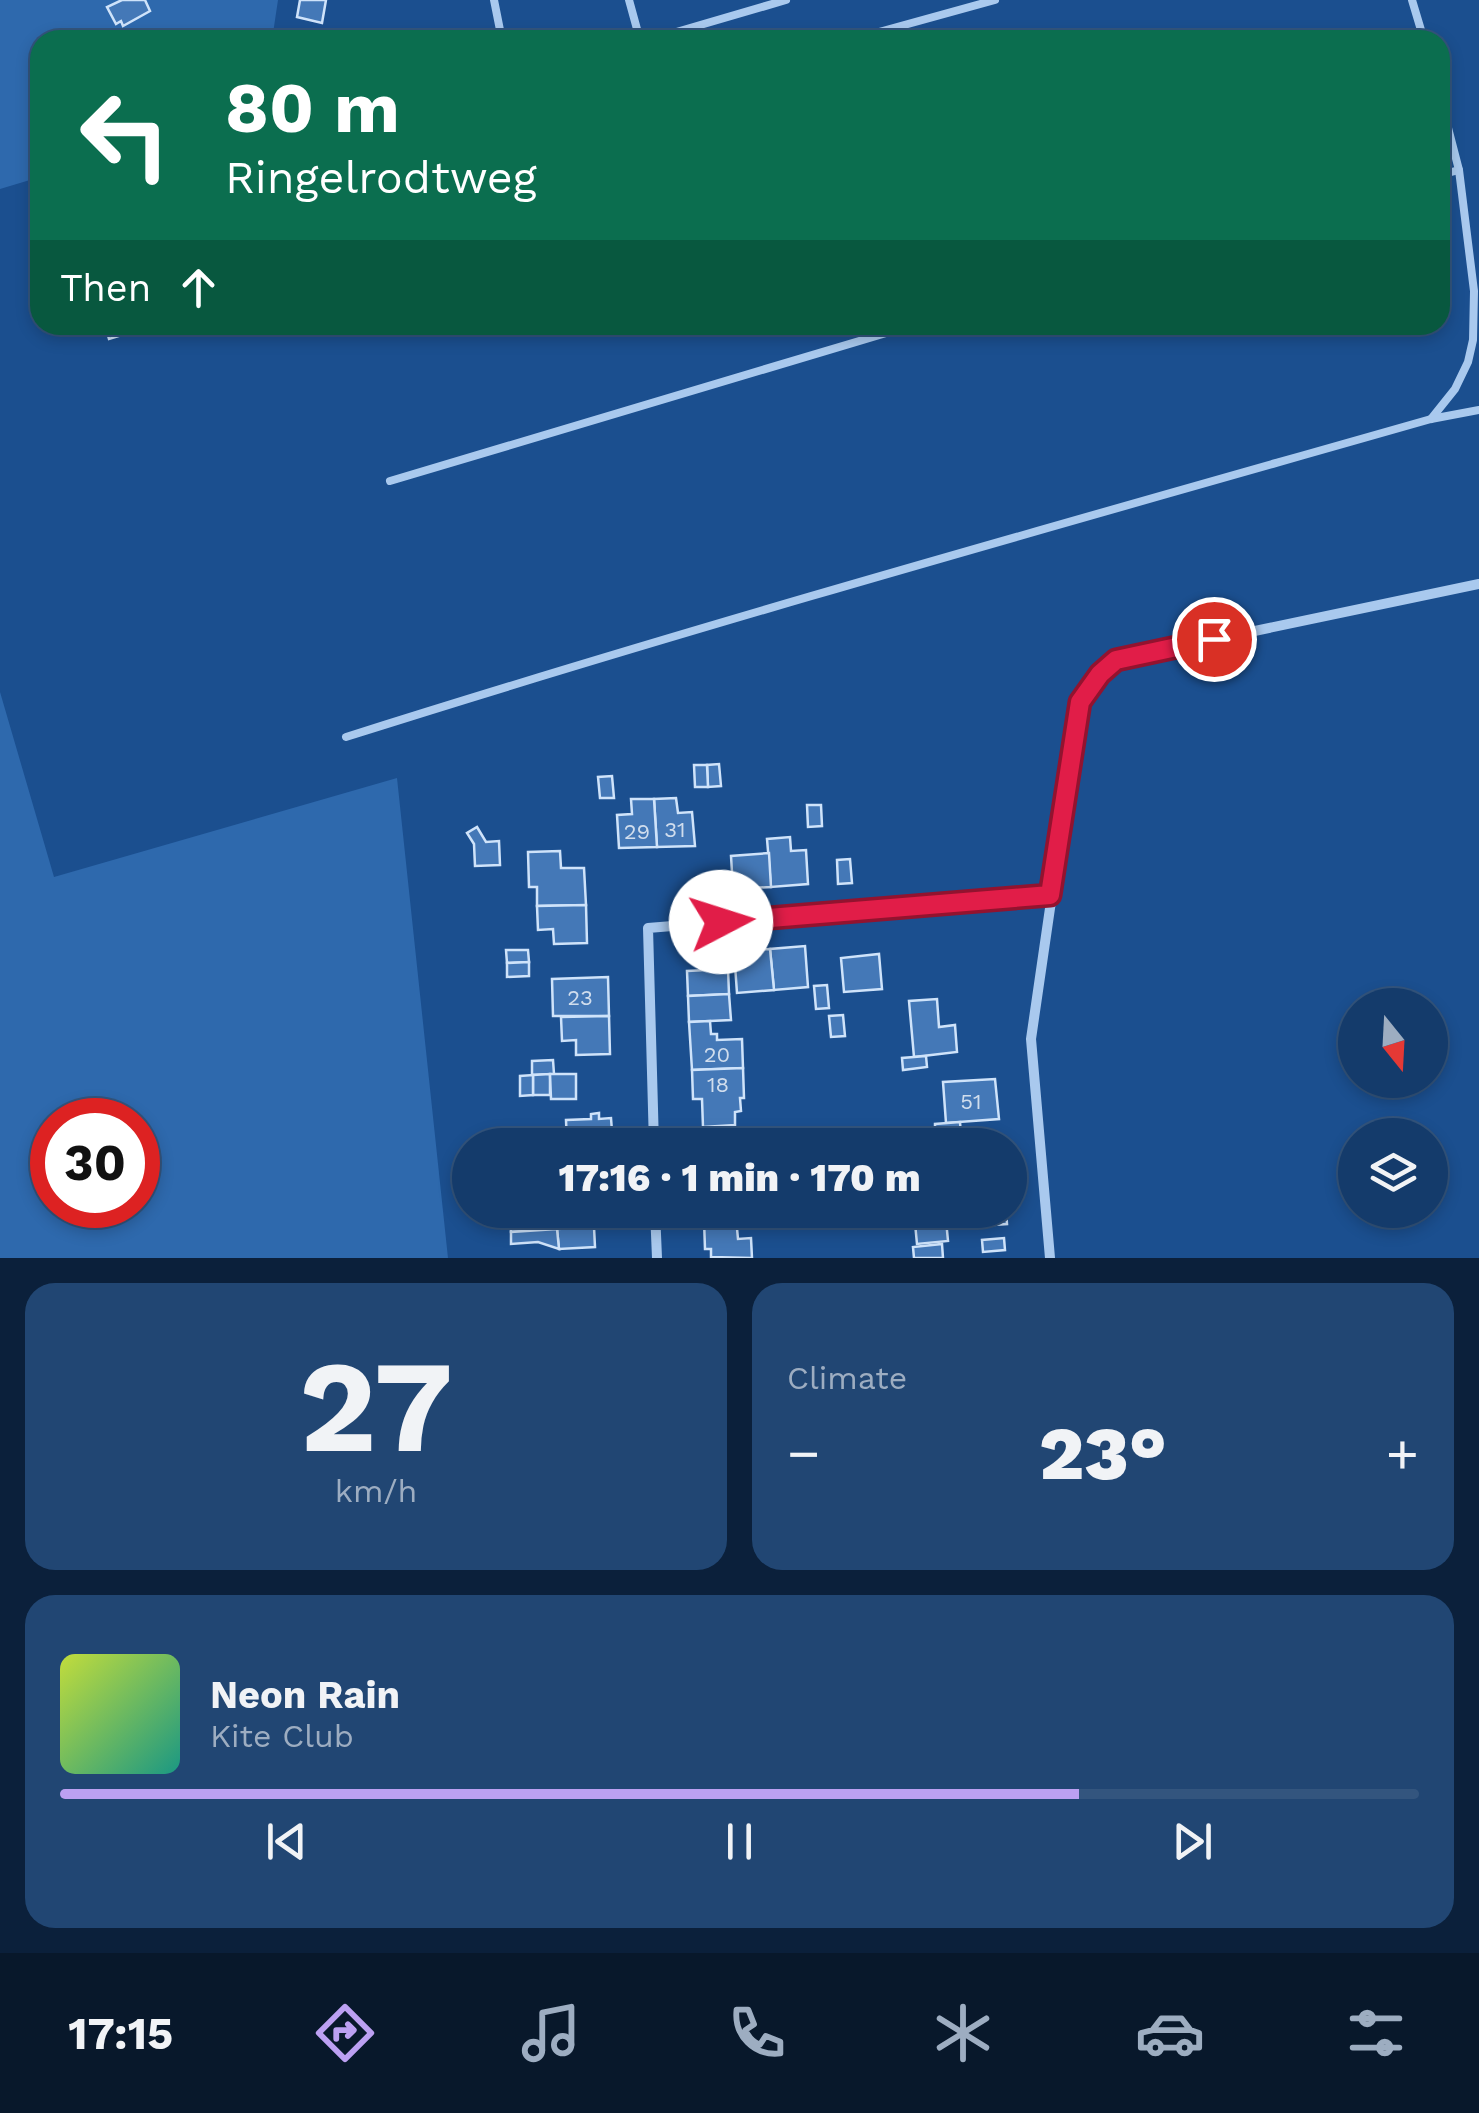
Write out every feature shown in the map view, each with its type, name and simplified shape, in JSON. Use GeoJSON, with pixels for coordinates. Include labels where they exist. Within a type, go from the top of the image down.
{"type":"FeatureCollection","features":[{"type":"Feature","properties":{"kind":"street"},"geometry":{"type":"LineString","coordinates":[[1050,1258],[1031,1038],[1080,702],[1100,674],[1116,660],[1479,584]]}},
{"type":"Feature","properties":{"kind":"street"},"geometry":{"type":"LineString","coordinates":[[654,1128],[648,928],[1050,895]]}},
{"type":"Feature","properties":{"kind":"street"},"geometry":{"type":"LineString","coordinates":[[655,1228],[656,1258]]}},
{"type":"Feature","properties":{"kind":"lane"},"geometry":{"type":"LineString","coordinates":[[494,0],[500,30]]}},
{"type":"Feature","properties":{"kind":"lane"},"geometry":{"type":"LineString","coordinates":[[629,0],[637,30]]}},
{"type":"Feature","properties":{"kind":"lane"},"geometry":{"type":"LineString","coordinates":[[684,30],[786,0]]}},
{"type":"Feature","properties":{"kind":"lane"},"geometry":{"type":"LineString","coordinates":[[886,30],[995,0]]}},
{"type":"Feature","properties":{"kind":"lane"},"geometry":{"type":"LineString","coordinates":[[1412,0],[1421,30]]}},
{"type":"Feature","properties":{"kind":"lane"},"geometry":{"type":"LineString","coordinates":[[1431,419],[1454,389],[1468,362],[1473,340],[1474,290],[1460,170],[1450,134]]}},
{"type":"Feature","properties":{"kind":"lane"},"geometry":{"type":"LineString","coordinates":[[1450,172],[1460,170]]}},
{"type":"Feature","properties":{"kind":"lane"},"geometry":{"type":"LineString","coordinates":[[390,481],[879,335]]}},
{"type":"Feature","properties":{"kind":"lane"},"geometry":{"type":"LineString","coordinates":[[346,736],[530,679],[1431,419],[1479,410]]}},
{"type":"Feature","properties":{"kind":"shaded area"},"geometry":{"type":"Polygon","coordinates":[[[0,0],[278,0],[274,30],[30,30],[30,180],[0,189],[0,0]]]}},
{"type":"Feature","properties":{"kind":"shaded area"},"geometry":{"type":"Polygon","coordinates":[[[0,692],[54,877],[397,778],[448,1258],[0,1258],[0,692]]]}},
{"type":"Feature","properties":{"kind":"building"},"geometry":{"type":"Polygon","coordinates":[[[122,0],[145,0],[150,11],[123,26],[121,21],[116,24],[107,7],[122,0]]]}},
{"type":"Feature","properties":{"kind":"building"},"geometry":{"type":"Polygon","coordinates":[[[300,0],[326,0],[322,23],[297,17],[300,0]]]}},
{"type":"Feature","properties":{"kind":"building"},"geometry":{"type":"Polygon","coordinates":[[[719,764],[721,786],[708,787],[707,765],[719,764]]]}},
{"type":"Feature","properties":{"kind":"building"},"geometry":{"type":"Polygon","coordinates":[[[694,765],[707,765],[708,787],[695,787],[694,765]]]}},
{"type":"Feature","properties":{"kind":"building"},"geometry":{"type":"Polygon","coordinates":[[[612,776],[614,798],[600,798],[598,777],[612,776]]]}},
{"type":"Feature","properties":{"kind":"building"},"geometry":{"type":"Polygon","coordinates":[[[676,798],[678,813],[692,812],[695,846],[657,847],[654,799],[676,798]]]}},
{"type":"Feature","properties":{"kind":"building"},"geometry":{"type":"Polygon","coordinates":[[[631,799],[654,799],[657,847],[619,848],[617,815],[632,814],[631,799]]]}},
{"type":"Feature","properties":{"kind":"building"},"geometry":{"type":"Polygon","coordinates":[[[807,805],[821,805],[822,826],[808,827],[807,805]]]}},
{"type":"Feature","properties":{"kind":"building"},"geometry":{"type":"Polygon","coordinates":[[[477,827],[486,842],[499,841],[500,865],[475,866],[474,844],[467,833],[477,827]]]}},
{"type":"Feature","properties":{"kind":"building"},"geometry":{"type":"Polygon","coordinates":[[[790,837],[791,851],[806,850],[808,884],[771,887],[767,839],[790,837]]]}},
{"type":"Feature","properties":{"kind":"building"},"geometry":{"type":"Polygon","coordinates":[[[560,851],[561,868],[584,868],[586,905],[537,906],[537,887],[529,887],[528,852],[560,851]]]}},
{"type":"Feature","properties":{"kind":"building"},"geometry":{"type":"Polygon","coordinates":[[[769,853],[771,887],[733,889],[731,856],[769,853]]]}},
{"type":"Feature","properties":{"kind":"building"},"geometry":{"type":"Polygon","coordinates":[[[850,859],[852,883],[838,884],[837,860],[850,859]]]}},
{"type":"Feature","properties":{"kind":"building"},"geometry":{"type":"Polygon","coordinates":[[[586,905],[587,943],[554,944],[553,929],[538,930],[537,906],[586,905]]]}},
{"type":"Feature","properties":{"kind":"building"},"geometry":{"type":"Polygon","coordinates":[[[805,946],[808,987],[774,990],[770,949],[805,946]]]}},
{"type":"Feature","properties":{"kind":"building"},"geometry":{"type":"Polygon","coordinates":[[[770,949],[774,990],[737,993],[734,951],[770,949]]]}},
{"type":"Feature","properties":{"kind":"building"},"geometry":{"type":"Polygon","coordinates":[[[506,950],[528,950],[529,962],[507,963],[506,950]]]}},
{"type":"Feature","properties":{"kind":"building"},"geometry":{"type":"Polygon","coordinates":[[[879,954],[882,989],[844,992],[841,958],[879,954]]]}},
{"type":"Feature","properties":{"kind":"building"},"geometry":{"type":"Polygon","coordinates":[[[529,962],[529,976],[507,977],[507,963],[529,962]]]}},
{"type":"Feature","properties":{"kind":"building"},"geometry":{"type":"Polygon","coordinates":[[[728,969],[729,994],[688,996],[687,971],[728,969]]]}},
{"type":"Feature","properties":{"kind":"building"},"geometry":{"type":"Polygon","coordinates":[[[608,977],[609,1016],[553,1016],[552,979],[608,977]]]}},
{"type":"Feature","properties":{"kind":"building"},"geometry":{"type":"Polygon","coordinates":[[[827,985],[829,1008],[816,1009],[814,986],[827,985]]]}},
{"type":"Feature","properties":{"kind":"building"},"geometry":{"type":"Polygon","coordinates":[[[729,994],[731,1020],[689,1022],[688,996],[729,994]]]}},
{"type":"Feature","properties":{"kind":"building"},"geometry":{"type":"Polygon","coordinates":[[[937,999],[939,1027],[955,1025],[957,1052],[914,1057],[909,1001],[937,999]]]}},
{"type":"Feature","properties":{"kind":"building"},"geometry":{"type":"Polygon","coordinates":[[[843,1015],[845,1036],[831,1037],[829,1016],[843,1015]]]}},
{"type":"Feature","properties":{"kind":"building"},"geometry":{"type":"Polygon","coordinates":[[[609,1016],[610,1054],[576,1055],[576,1040],[562,1041],[561,1017],[609,1016]]]}},
{"type":"Feature","properties":{"kind":"building"},"geometry":{"type":"Polygon","coordinates":[[[710,1021],[711,1034],[717,1034],[717,1040],[742,1039],[743,1068],[692,1070],[689,1022],[710,1021]]]}},
{"type":"Feature","properties":{"kind":"building"},"geometry":{"type":"Polygon","coordinates":[[[926,1056],[927,1067],[903,1070],[902,1058],[926,1056]]]}},
{"type":"Feature","properties":{"kind":"building"},"geometry":{"type":"Polygon","coordinates":[[[553,1060],[554,1074],[532,1075],[532,1061],[553,1060]]]}},
{"type":"Feature","properties":{"kind":"building"},"geometry":{"type":"Polygon","coordinates":[[[743,1068],[744,1098],[740,1098],[741,1111],[735,1112],[735,1125],[703,1127],[702,1099],[693,1099],[692,1070],[743,1068]]]}},
{"type":"Feature","properties":{"kind":"building"},"geometry":{"type":"Polygon","coordinates":[[[550,1074],[550,1095],[533,1095],[533,1075],[550,1074]]]}},
{"type":"Feature","properties":{"kind":"building"},"geometry":{"type":"Polygon","coordinates":[[[550,1074],[576,1074],[576,1099],[551,1099],[550,1074]]]}},
{"type":"Feature","properties":{"kind":"building"},"geometry":{"type":"Polygon","coordinates":[[[533,1075],[533,1095],[520,1096],[520,1076],[533,1075]]]}},
{"type":"Feature","properties":{"kind":"building"},"geometry":{"type":"Polygon","coordinates":[[[995,1079],[999,1119],[946,1123],[943,1082],[995,1079]]]}},
{"type":"Feature","properties":{"kind":"building"},"geometry":{"type":"Polygon","coordinates":[[[599,1113],[599,1119],[611,1118],[612,1128],[566,1128],[566,1120],[591,1119],[591,1114],[599,1113]]]}},
{"type":"Feature","properties":{"kind":"building"},"geometry":{"type":"Polygon","coordinates":[[[960,1122],[960,1128],[935,1128],[935,1124],[960,1122]]]}},
{"type":"Feature","properties":{"kind":"building"},"geometry":{"type":"Polygon","coordinates":[[[511,1228],[557,1228],[557,1229],[511,1232],[511,1228]]]}},
{"type":"Feature","properties":{"kind":"building"},"geometry":{"type":"Polygon","coordinates":[[[594,1228],[595,1247],[559,1249],[557,1229],[594,1228]]]}},
{"type":"Feature","properties":{"kind":"building"},"geometry":{"type":"Polygon","coordinates":[[[704,1228],[737,1228],[738,1239],[751,1238],[752,1258],[711,1257],[711,1249],[705,1249],[704,1228]]]}},
{"type":"Feature","properties":{"kind":"building"},"geometry":{"type":"Polygon","coordinates":[[[915,1228],[947,1228],[948,1241],[917,1244],[915,1228]]]}},
{"type":"Feature","properties":{"kind":"building"},"geometry":{"type":"Polygon","coordinates":[[[557,1229],[559,1249],[538,1242],[511,1244],[511,1232],[557,1229]]]}},
{"type":"Feature","properties":{"kind":"building"},"geometry":{"type":"Polygon","coordinates":[[[1004,1238],[1005,1250],[983,1252],[982,1240],[1004,1238]]]}},
{"type":"Feature","properties":{"kind":"building"},"geometry":{"type":"Polygon","coordinates":[[[942,1244],[943,1258],[914,1258],[913,1247],[942,1244]]]}},
{"type":"Feature","properties":{"kind":"route"},"geometry":{"type":"LineString","coordinates":[[721,922],[1050,895],[1080,702],[1100,674],[1116,660],[1214,639]]}}]}
